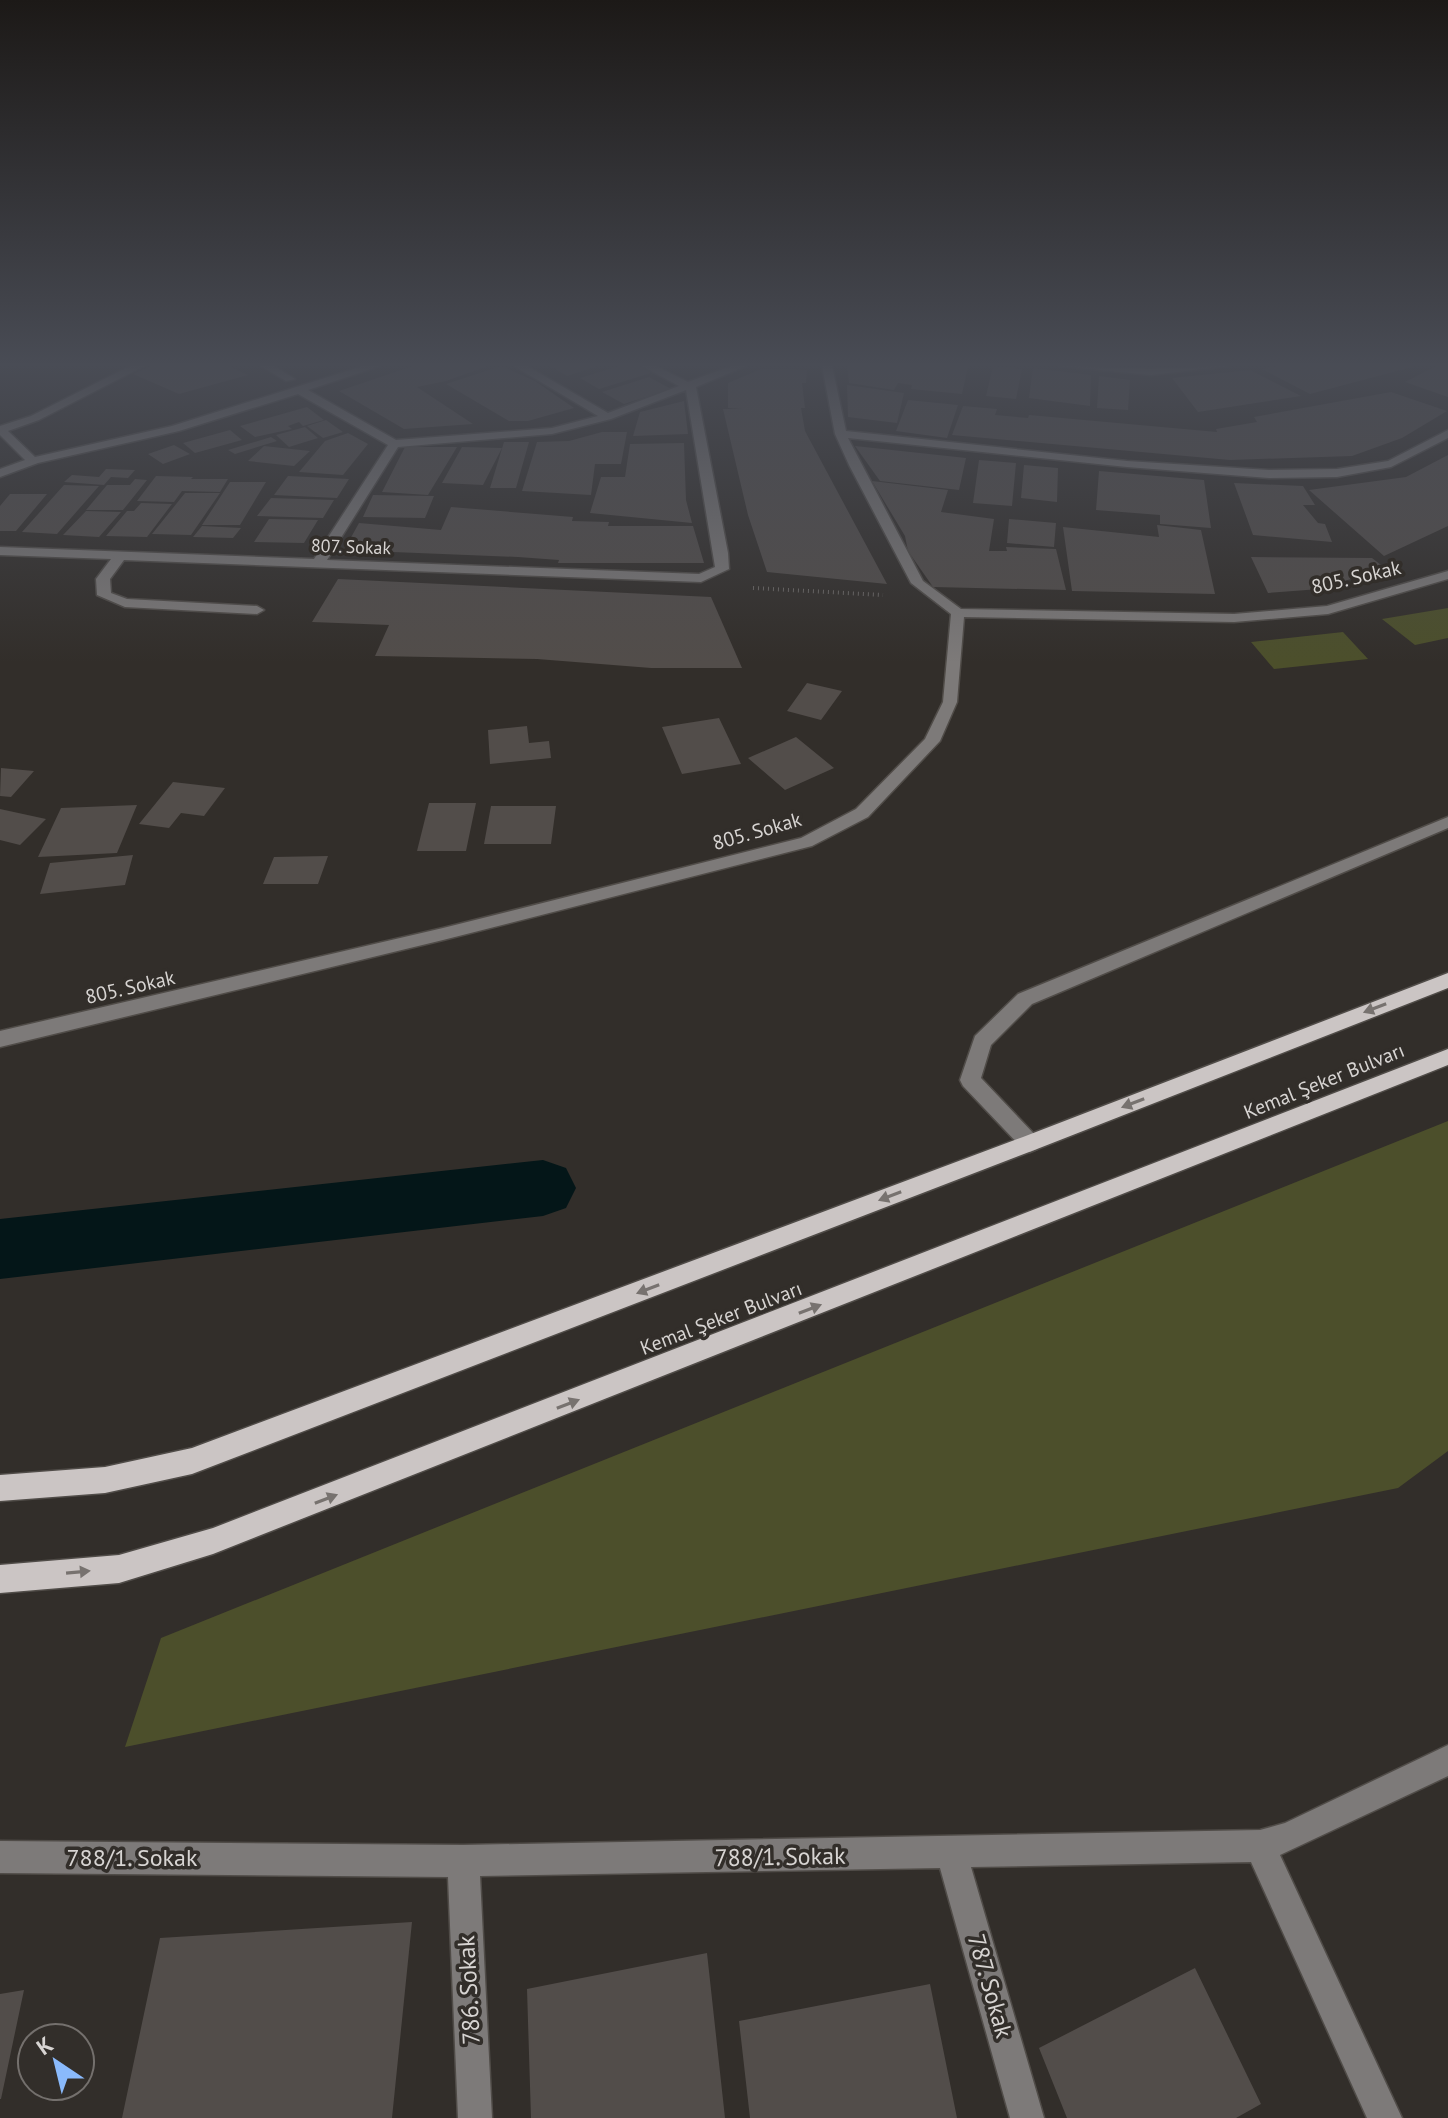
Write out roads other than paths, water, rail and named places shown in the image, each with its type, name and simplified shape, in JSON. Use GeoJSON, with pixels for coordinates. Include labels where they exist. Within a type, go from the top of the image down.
{"type":"FeatureCollection","features":[{"type":"Feature","properties":{"kind":"main road"},"geometry":{"type":"LineString","coordinates":[[0,1488],[105,1480],[192,1461],[1030,1143],[1448,980]]}},
{"type":"Feature","properties":{"kind":"main road","name":"Kemal Şeker Bulvarı"},"geometry":{"type":"LineString","coordinates":[[2,1585],[119,1569],[213,1541],[1448,1057]]}},
{"type":"Feature","properties":{"kind":"street"},"geometry":{"type":"LineString","coordinates":[[0,473],[22,465]]}},
{"type":"Feature","properties":{"kind":"street"},"geometry":{"type":"LineString","coordinates":[[318,563],[381,465]]}},
{"type":"Feature","properties":{"kind":"street","name":"807. Sokak"},"geometry":{"type":"LineString","coordinates":[[0,551],[701,578],[722,569],[722,553],[705,465]]}},
{"type":"Feature","properties":{"kind":"street"},"geometry":{"type":"LineString","coordinates":[[857,465],[918,583],[958,613]]}},
{"type":"Feature","properties":{"kind":"street"},"geometry":{"type":"LineString","coordinates":[[1139,465],[1269,474],[1337,473],[1386,465]]}},
{"type":"Feature","properties":{"kind":"street"},"geometry":{"type":"LineString","coordinates":[[120,556],[103,579],[104,595],[125,603],[257,610]]}},
{"type":"Feature","properties":{"kind":"street","name":"805. Sokak"},"geometry":{"type":"LineString","coordinates":[[0,1039],[458,931],[806,842],[862,813],[932,741],[950,702],[958,613],[1234,618],[1328,610],[1448,575]]}},
{"type":"Feature","properties":{"kind":"street"},"geometry":{"type":"LineString","coordinates":[[1030,1143],[970,1080],[982,1041],[1025,999],[1448,822]]}},
{"type":"Feature","properties":{"kind":"street","name":"788/1. Sokak"},"geometry":{"type":"LineString","coordinates":[[0,1857],[463,1861],[1260,1846],[1289,1837],[1448,1760]]}},
{"type":"Feature","properties":{"kind":"street"},"geometry":{"type":"LineString","coordinates":[[1260,1846],[1385,2118]]}},
{"type":"Feature","properties":{"kind":"street","name":"787. Sokak"},"geometry":{"type":"LineString","coordinates":[[952,1854],[1027,2118]]}},
{"type":"Feature","properties":{"kind":"street","name":"786. Sokak"},"geometry":{"type":"LineString","coordinates":[[463,1861],[475,2118]]}},
{"type":"Feature","properties":{"kind":"waterway"},"geometry":{"type":"LineString","coordinates":[[0,1249],[543,1188]]}}]}
